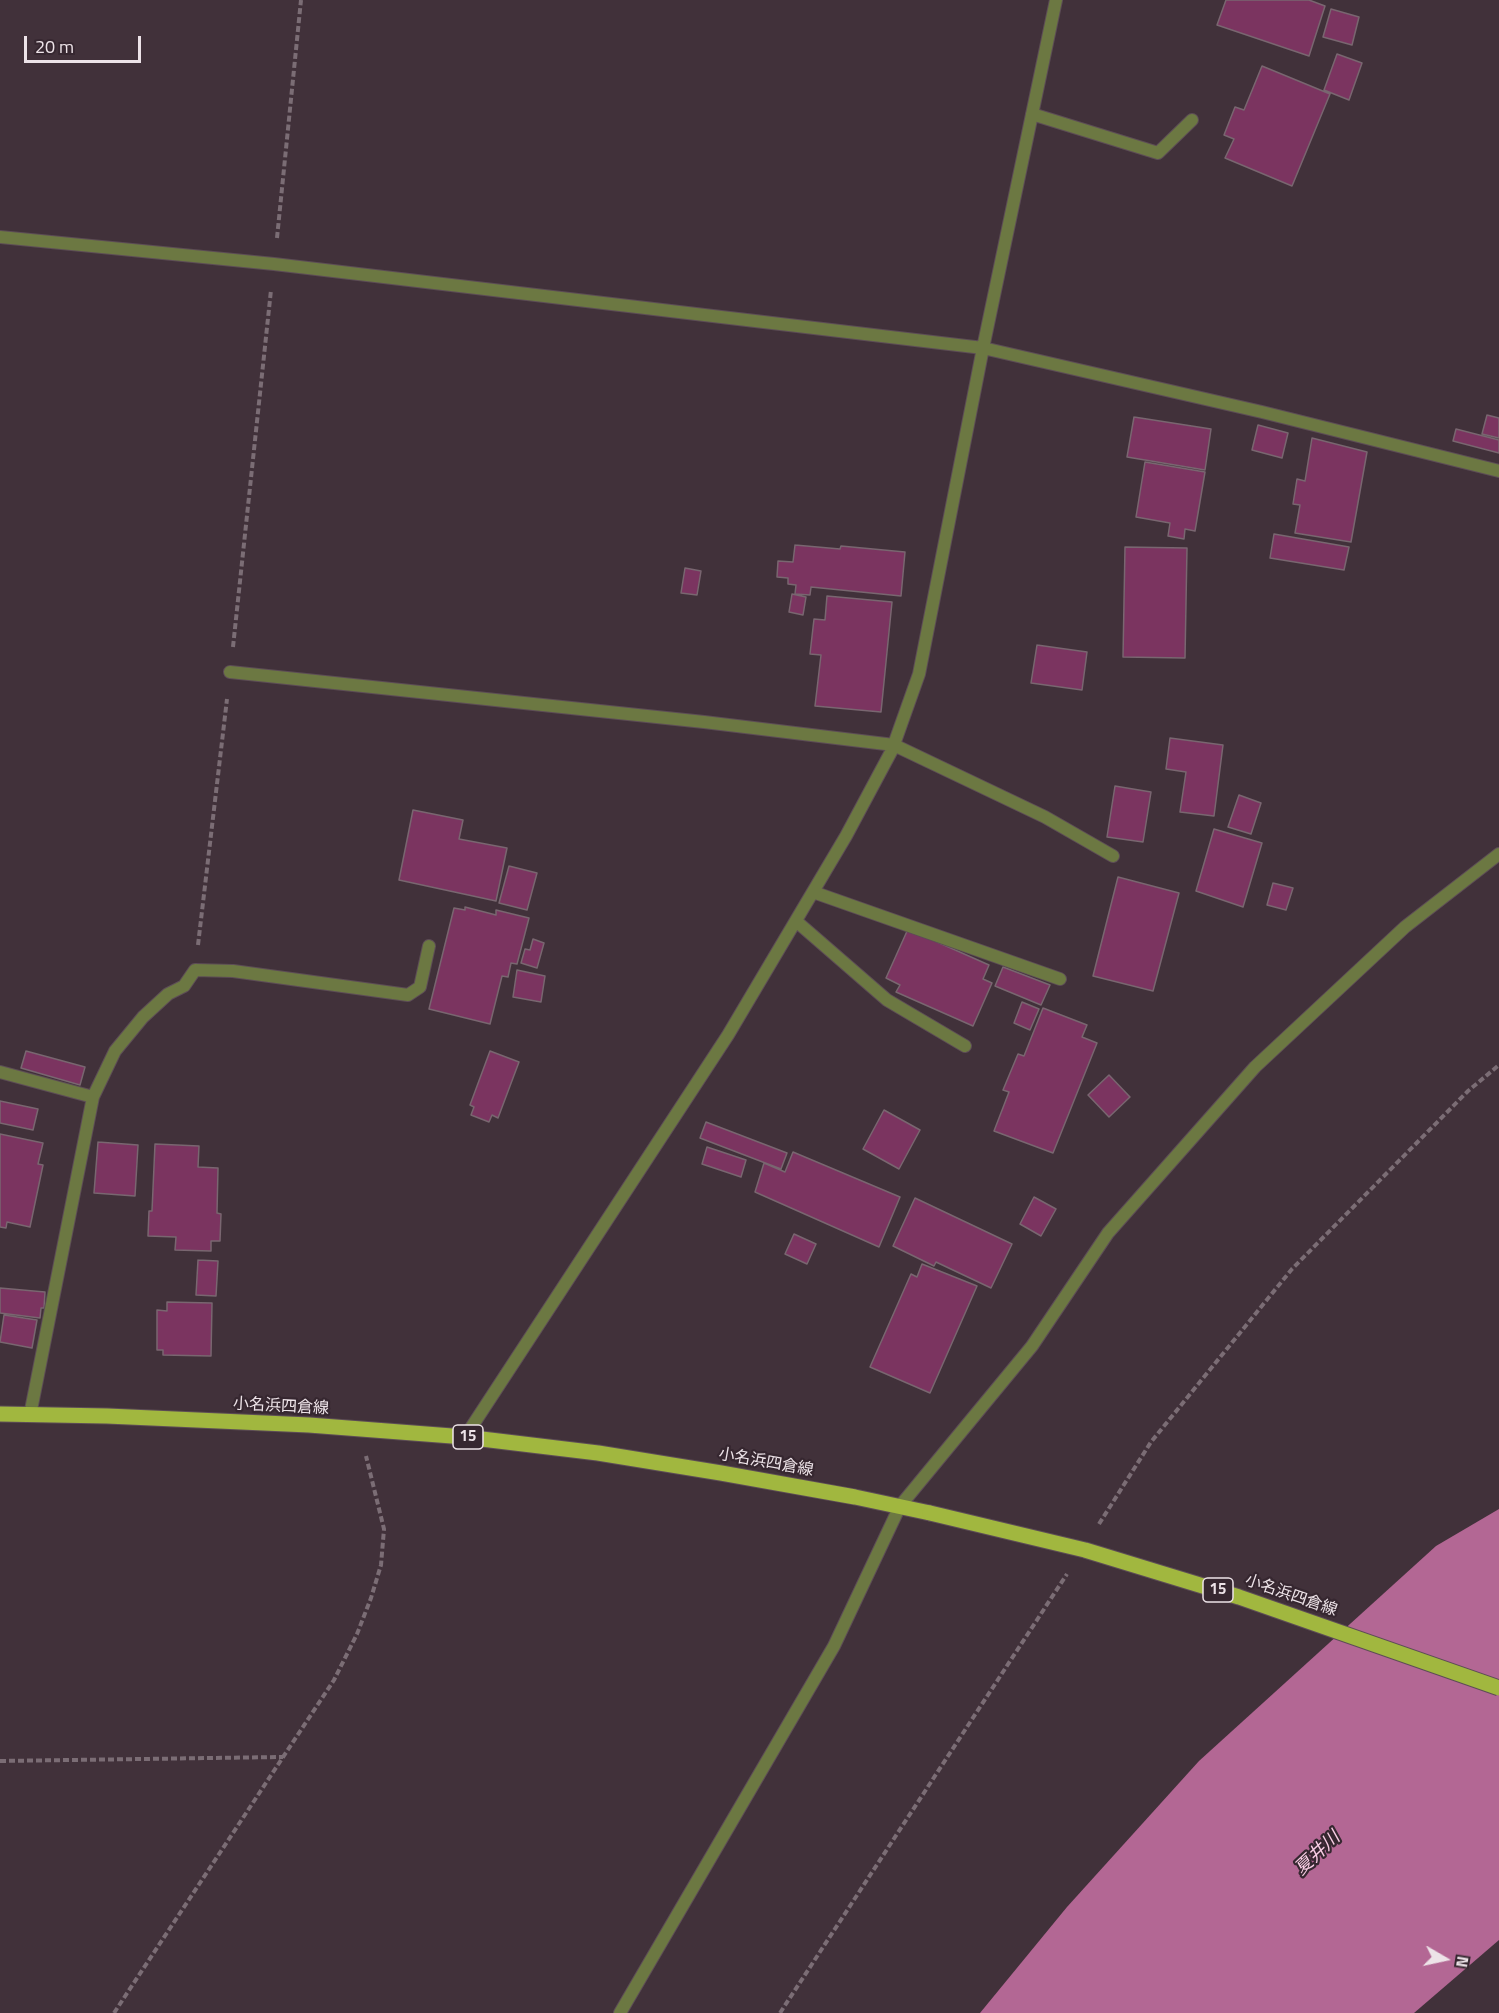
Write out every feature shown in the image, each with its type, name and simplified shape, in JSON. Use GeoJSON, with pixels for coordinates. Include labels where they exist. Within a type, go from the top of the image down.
{"type":"FeatureCollection","features":[{"type":"Feature","properties":{"kind":"main road","name":"小名浜四倉線"},"geometry":{"type":"LineString","coordinates":[[0,1414],[118,1417],[359,1429],[465,1437],[598,1453],[722,1473],[900,1506],[1086,1550],[1217,1590],[1499,1688]]}},
{"type":"Feature","properties":{"kind":"street"},"geometry":{"type":"LineString","coordinates":[[465,1437],[728,1035],[851,826],[894,744],[919,675],[983,348],[1056,0]]}},
{"type":"Feature","properties":{"kind":"street"},"geometry":{"type":"LineString","coordinates":[[1032,114],[1158,153],[1192,120]]}},
{"type":"Feature","properties":{"kind":"street"},"geometry":{"type":"LineString","coordinates":[[0,237],[274,264],[983,348],[1262,412],[1499,471]]}},
{"type":"Feature","properties":{"kind":"street"},"geometry":{"type":"LineString","coordinates":[[230,672],[894,744],[1045,817],[1113,856]]}},
{"type":"Feature","properties":{"kind":"street"},"geometry":{"type":"LineString","coordinates":[[620,2013],[834,1646],[900,1506],[1032,1346],[1108,1233],[1255,1067],[1405,927],[1499,855]]}},
{"type":"Feature","properties":{"kind":"street"},"geometry":{"type":"LineString","coordinates":[[813,892],[1060,979]]}},
{"type":"Feature","properties":{"kind":"street"},"geometry":{"type":"LineString","coordinates":[[796,921],[887,1000],[965,1046]]}},
{"type":"Feature","properties":{"kind":"street"},"geometry":{"type":"LineString","coordinates":[[30,1415],[93,1097],[116,1051],[143,1017],[168,994],[184,986],[195,970],[233,971],[408,995],[420,987],[429,946]]}},
{"type":"Feature","properties":{"kind":"street"},"geometry":{"type":"LineString","coordinates":[[0,1072],[93,1097]]}},
{"type":"Feature","properties":{"kind":"path"},"geometry":{"type":"LineString","coordinates":[[195,970],[230,672],[301,0]]}},
{"type":"Feature","properties":{"kind":"path"},"geometry":{"type":"LineString","coordinates":[[1094,1532],[1151,1442],[1292,1269],[1468,1091],[1499,1065]]}},
{"type":"Feature","properties":{"kind":"path"},"geometry":{"type":"LineString","coordinates":[[114,2013],[334,1680],[372,1598],[381,1565],[384,1529],[359,1429]]}},
{"type":"Feature","properties":{"kind":"path"},"geometry":{"type":"LineString","coordinates":[[780,2013],[1069,1572]]}},
{"type":"Feature","properties":{"kind":"path"},"geometry":{"type":"LineString","coordinates":[[0,1761],[283,1757]]}},
{"type":"Feature","properties":{"kind":"water","name":"夏井川"},"geometry":{"type":"Polygon","coordinates":[[[1499,1509],[1499,1940],[1414,2013],[980,2013],[1067,1907],[1199,1761],[1436,1546],[1499,1509]]]}},
{"type":"Feature","properties":{"kind":"building"},"geometry":{"type":"Polygon","coordinates":[[[1226,0],[1309,0],[1325,6],[1309,56],[1217,25],[1226,0]]]}},
{"type":"Feature","properties":{"kind":"building"},"geometry":{"type":"Polygon","coordinates":[[[1331,9],[1359,17],[1352,45],[1323,37],[1331,9]]]}},
{"type":"Feature","properties":{"kind":"building"},"geometry":{"type":"Polygon","coordinates":[[[1337,54],[1362,63],[1349,100],[1324,90],[1337,54]]]}},
{"type":"Feature","properties":{"kind":"building"},"geometry":{"type":"Polygon","coordinates":[[[1262,66],[1330,94],[1292,186],[1225,158],[1234,139],[1224,135],[1235,107],[1244,110],[1262,66]]]}},
{"type":"Feature","properties":{"kind":"building"},"geometry":{"type":"Polygon","coordinates":[[[1487,415],[1499,418],[1499,438],[1482,434],[1487,415]]]}},
{"type":"Feature","properties":{"kind":"building"},"geometry":{"type":"Polygon","coordinates":[[[1134,417],[1211,429],[1205,470],[1127,457],[1134,417]]]}},
{"type":"Feature","properties":{"kind":"building"},"geometry":{"type":"Polygon","coordinates":[[[1258,425],[1288,433],[1282,458],[1252,450],[1258,425]]]}},
{"type":"Feature","properties":{"kind":"building"},"geometry":{"type":"Polygon","coordinates":[[[1456,429],[1499,440],[1499,453],[1453,441],[1456,429]]]}},
{"type":"Feature","properties":{"kind":"building"},"geometry":{"type":"Polygon","coordinates":[[[1312,438],[1367,452],[1351,542],[1295,533],[1300,505],[1293,504],[1297,479],[1305,481],[1312,438]]]}},
{"type":"Feature","properties":{"kind":"building"},"geometry":{"type":"Polygon","coordinates":[[[1145,462],[1205,472],[1195,531],[1185,529],[1184,539],[1168,536],[1170,523],[1136,517],[1145,462]]]}},
{"type":"Feature","properties":{"kind":"building"},"geometry":{"type":"Polygon","coordinates":[[[1274,534],[1349,547],[1344,570],[1270,558],[1274,534]]]}},
{"type":"Feature","properties":{"kind":"building"},"geometry":{"type":"Polygon","coordinates":[[[795,545],[840,549],[841,546],[905,552],[901,596],[811,587],[810,595],[795,594],[796,585],[788,584],[788,578],[777,577],[778,561],[793,562],[795,545]]]}},
{"type":"Feature","properties":{"kind":"building"},"geometry":{"type":"Polygon","coordinates":[[[1125,547],[1187,548],[1185,658],[1123,657],[1125,547]]]}},
{"type":"Feature","properties":{"kind":"building"},"geometry":{"type":"Polygon","coordinates":[[[685,568],[701,571],[697,595],[681,593],[685,568]]]}},
{"type":"Feature","properties":{"kind":"building"},"geometry":{"type":"Polygon","coordinates":[[[792,594],[806,597],[803,615],[789,612],[792,594]]]}},
{"type":"Feature","properties":{"kind":"building"},"geometry":{"type":"Polygon","coordinates":[[[827,596],[892,602],[881,712],[815,706],[821,655],[810,654],[814,619],[825,620],[827,596]]]}},
{"type":"Feature","properties":{"kind":"building"},"geometry":{"type":"Polygon","coordinates":[[[1037,645],[1087,652],[1082,690],[1031,683],[1037,645]]]}},
{"type":"Feature","properties":{"kind":"building"},"geometry":{"type":"Polygon","coordinates":[[[1170,738],[1223,745],[1214,816],[1180,812],[1186,772],[1166,769],[1170,738]]]}},
{"type":"Feature","properties":{"kind":"building"},"geometry":{"type":"Polygon","coordinates":[[[1115,786],[1151,792],[1143,842],[1107,837],[1115,786]]]}},
{"type":"Feature","properties":{"kind":"building"},"geometry":{"type":"Polygon","coordinates":[[[1239,795],[1261,803],[1251,834],[1228,827],[1239,795]]]}},
{"type":"Feature","properties":{"kind":"building"},"geometry":{"type":"Polygon","coordinates":[[[413,810],[463,820],[459,839],[507,848],[496,901],[399,880],[413,810]]]}},
{"type":"Feature","properties":{"kind":"building"},"geometry":{"type":"Polygon","coordinates":[[[1214,829],[1262,843],[1243,907],[1196,891],[1214,829]]]}},
{"type":"Feature","properties":{"kind":"building"},"geometry":{"type":"Polygon","coordinates":[[[509,866],[537,873],[527,910],[499,903],[509,866]]]}},
{"type":"Feature","properties":{"kind":"building"},"geometry":{"type":"Polygon","coordinates":[[[1118,877],[1179,893],[1153,991],[1093,976],[1118,877]]]}},
{"type":"Feature","properties":{"kind":"building"},"geometry":{"type":"Polygon","coordinates":[[[1273,883],[1293,888],[1286,910],[1267,905],[1273,883]]]}},
{"type":"Feature","properties":{"kind":"building"},"geometry":{"type":"Polygon","coordinates":[[[465,907],[496,915],[496,910],[529,918],[517,964],[511,963],[508,977],[502,976],[490,1024],[429,1009],[454,908],[465,910],[465,907]]]}},
{"type":"Feature","properties":{"kind":"building"},"geometry":{"type":"Polygon","coordinates":[[[908,929],[989,965],[983,979],[992,983],[973,1026],[896,992],[900,985],[886,978],[908,929]]]}},
{"type":"Feature","properties":{"kind":"building"},"geometry":{"type":"Polygon","coordinates":[[[533,939],[544,943],[537,968],[521,963],[525,949],[530,950],[533,939]]]}},
{"type":"Feature","properties":{"kind":"building"},"geometry":{"type":"Polygon","coordinates":[[[1003,967],[1050,985],[1041,1005],[995,986],[1003,967]]]}},
{"type":"Feature","properties":{"kind":"building"},"geometry":{"type":"Polygon","coordinates":[[[517,970],[545,976],[541,1002],[513,997],[517,970]]]}},
{"type":"Feature","properties":{"kind":"building"},"geometry":{"type":"Polygon","coordinates":[[[1022,1002],[1039,1009],[1030,1030],[1014,1023],[1022,1002]]]}},
{"type":"Feature","properties":{"kind":"building"},"geometry":{"type":"Polygon","coordinates":[[[1043,1008],[1087,1025],[1082,1037],[1097,1043],[1053,1153],[994,1131],[1009,1092],[1003,1090],[1018,1054],[1024,1056],[1043,1008]]]}},
{"type":"Feature","properties":{"kind":"building"},"geometry":{"type":"Polygon","coordinates":[[[26,1051],[85,1067],[80,1085],[21,1068],[26,1051]]]}},
{"type":"Feature","properties":{"kind":"building"},"geometry":{"type":"Polygon","coordinates":[[[490,1051],[519,1062],[498,1118],[492,1115],[489,1122],[471,1115],[474,1107],[470,1105],[490,1051]]]}},
{"type":"Feature","properties":{"kind":"building"},"geometry":{"type":"Polygon","coordinates":[[[1109,1075],[1130,1097],[1109,1117],[1088,1095],[1109,1075]]]}},
{"type":"Feature","properties":{"kind":"building"},"geometry":{"type":"Polygon","coordinates":[[[0,1101],[38,1109],[33,1130],[0,1123],[0,1101]]]}},
{"type":"Feature","properties":{"kind":"building"},"geometry":{"type":"Polygon","coordinates":[[[884,1110],[920,1130],[899,1169],[863,1149],[884,1110]]]}},
{"type":"Feature","properties":{"kind":"building"},"geometry":{"type":"Polygon","coordinates":[[[706,1122],[787,1153],[781,1169],[700,1138],[706,1122]]]}},
{"type":"Feature","properties":{"kind":"building"},"geometry":{"type":"Polygon","coordinates":[[[0,1134],[43,1143],[38,1164],[43,1165],[30,1227],[7,1222],[6,1228],[0,1227],[0,1134]]]}},
{"type":"Feature","properties":{"kind":"building"},"geometry":{"type":"Polygon","coordinates":[[[98,1142],[138,1145],[135,1196],[94,1193],[98,1142]]]}},
{"type":"Feature","properties":{"kind":"building"},"geometry":{"type":"Polygon","coordinates":[[[155,1144],[199,1146],[198,1167],[218,1168],[217,1213],[221,1214],[220,1241],[211,1241],[211,1251],[175,1250],[176,1237],[148,1236],[149,1211],[152,1211],[155,1144]]]}},
{"type":"Feature","properties":{"kind":"building"},"geometry":{"type":"Polygon","coordinates":[[[707,1147],[746,1160],[741,1177],[702,1164],[707,1147]]]}},
{"type":"Feature","properties":{"kind":"building"},"geometry":{"type":"Polygon","coordinates":[[[793,1152],[900,1197],[879,1247],[755,1192],[764,1163],[785,1172],[793,1152]]]}},
{"type":"Feature","properties":{"kind":"building"},"geometry":{"type":"Polygon","coordinates":[[[1034,1197],[1056,1209],[1041,1236],[1020,1224],[1034,1197]]]}},
{"type":"Feature","properties":{"kind":"building"},"geometry":{"type":"Polygon","coordinates":[[[915,1198],[1012,1244],[991,1288],[936,1262],[934,1266],[893,1246],[915,1198]]]}},
{"type":"Feature","properties":{"kind":"building"},"geometry":{"type":"Polygon","coordinates":[[[794,1234],[816,1244],[807,1264],[785,1254],[794,1234]]]}},
{"type":"Feature","properties":{"kind":"building"},"geometry":{"type":"Polygon","coordinates":[[[198,1260],[218,1261],[216,1296],[196,1295],[198,1260]]]}},
{"type":"Feature","properties":{"kind":"building"},"geometry":{"type":"Polygon","coordinates":[[[922,1264],[977,1286],[930,1393],[870,1367],[911,1274],[917,1277],[922,1264]]]}},
{"type":"Feature","properties":{"kind":"building"},"geometry":{"type":"Polygon","coordinates":[[[0,1288],[45,1292],[44,1308],[41,1308],[40,1318],[0,1313],[0,1288]]]}},
{"type":"Feature","properties":{"kind":"building"},"geometry":{"type":"Polygon","coordinates":[[[167,1302],[212,1303],[211,1356],[163,1355],[163,1350],[157,1350],[157,1310],[167,1311],[167,1302]]]}},
{"type":"Feature","properties":{"kind":"building"},"geometry":{"type":"Polygon","coordinates":[[[4,1315],[37,1320],[32,1348],[0,1342],[4,1315]]]}}]}
